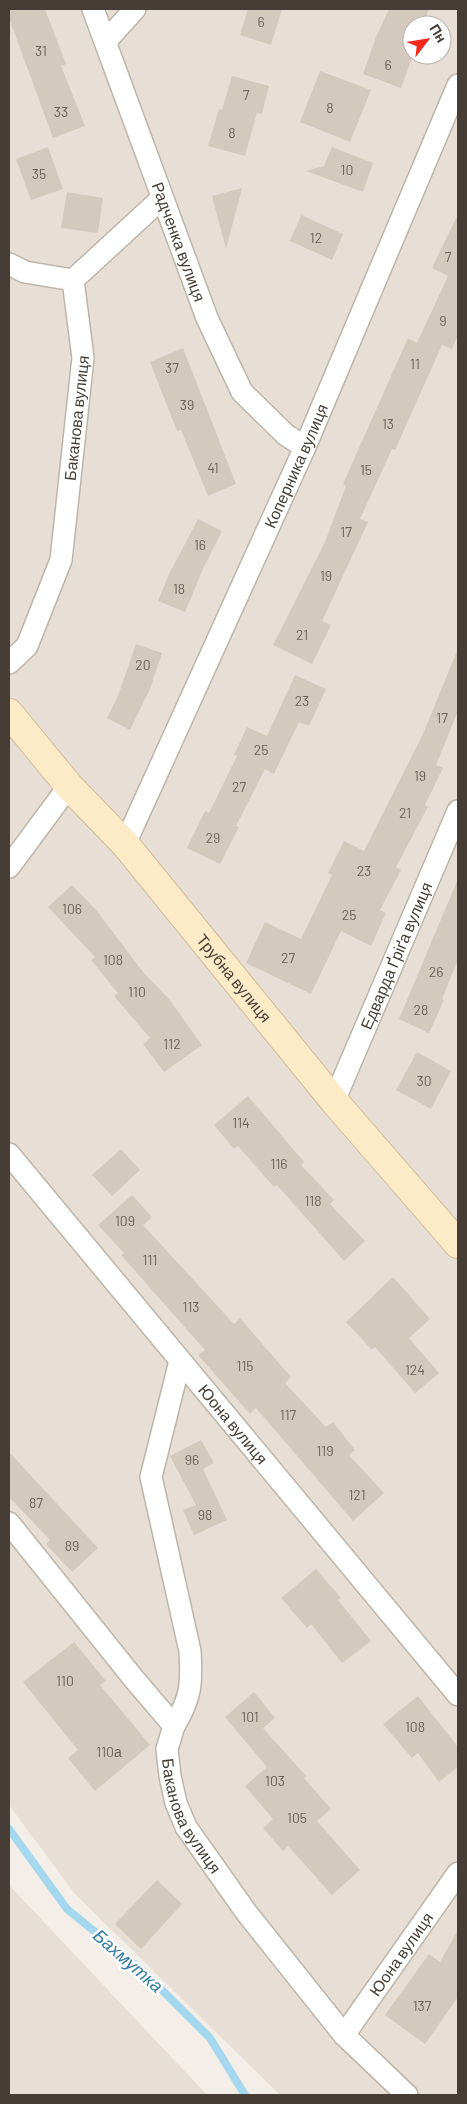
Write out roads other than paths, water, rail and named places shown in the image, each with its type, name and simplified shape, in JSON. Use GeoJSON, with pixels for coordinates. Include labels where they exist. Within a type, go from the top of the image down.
{"type":"FeatureCollection","features":[{"type":"Feature","properties":{"kind":"street","name":"Радченка вулиця"},"geometry":{"type":"LineString","coordinates":[[93,9],[161,199],[207,318],[242,392],[286,435],[305,447]]}},
{"type":"Feature","properties":{"kind":"street"},"geometry":{"type":"LineString","coordinates":[[106,41],[135,9]]}},
{"type":"Feature","properties":{"kind":"street","name":"Коперника вулиця"},"geometry":{"type":"LineString","coordinates":[[125,844],[305,447],[458,85]]}},
{"type":"Feature","properties":{"kind":"street"},"geometry":{"type":"LineString","coordinates":[[9,264],[26,272],[73,280],[161,199]]}},
{"type":"Feature","properties":{"kind":"street","name":"Баканова вулиця"},"geometry":{"type":"LineString","coordinates":[[9,663],[28,646],[61,560],[83,358],[73,280]]}},
{"type":"Feature","properties":{"kind":"street","name":"Трубна вулиця"},"geometry":{"type":"LineString","coordinates":[[9,713],[69,786],[125,844],[334,1101],[458,1244]]}},
{"type":"Feature","properties":{"kind":"street"},"geometry":{"type":"LineString","coordinates":[[9,867],[69,786]]}},
{"type":"Feature","properties":{"kind":"street","name":"Едварда Ґріґа вулиця"},"geometry":{"type":"LineString","coordinates":[[334,1101],[458,811]]}},
{"type":"Feature","properties":{"kind":"street","name":"Юона вулиця"},"geometry":{"type":"LineString","coordinates":[[9,1154],[458,1695]]}},
{"type":"Feature","properties":{"kind":"street","name":"Баканова вулиця"},"geometry":{"type":"LineString","coordinates":[[180,1361],[151,1477],[190,1651],[192,1680],[185,1707],[174,1726],[167,1749],[176,1802],[186,1827],[246,1912],[344,2035],[407,2095]]}},
{"type":"Feature","properties":{"kind":"street"},"geometry":{"type":"LineString","coordinates":[[9,1523],[174,1726]]}},
{"type":"Feature","properties":{"kind":"street","name":"Юона вулиця"},"geometry":{"type":"LineString","coordinates":[[344,2035],[458,1873]]}},
{"type":"Feature","properties":{"kind":"waterway","name":"Бахмутка"},"geometry":{"type":"LineString","coordinates":[[9,1829],[67,1909],[142,1970],[210,2038],[245,2095]]}}]}
